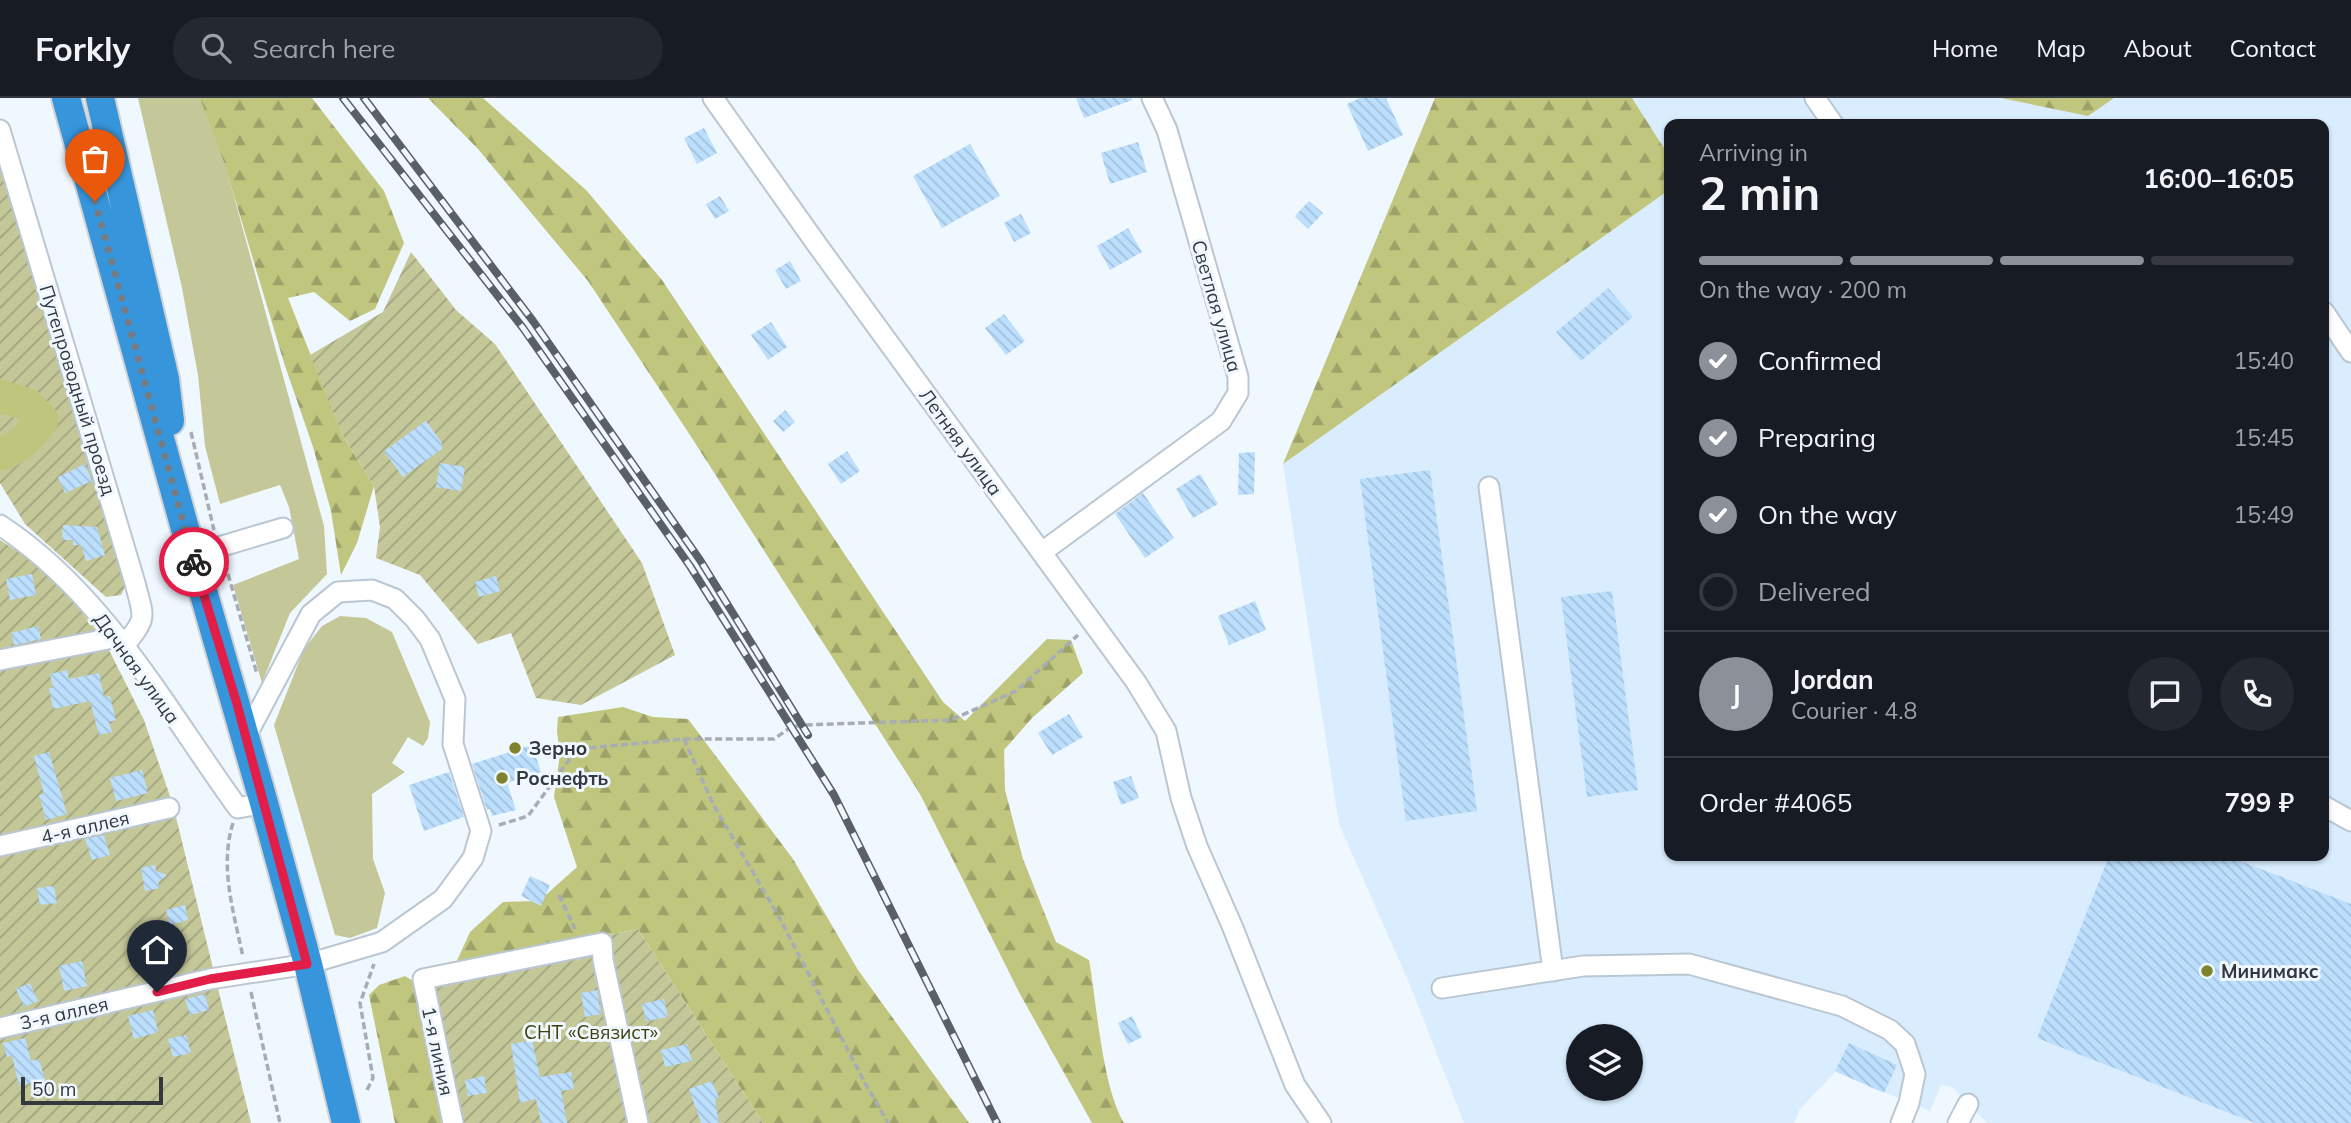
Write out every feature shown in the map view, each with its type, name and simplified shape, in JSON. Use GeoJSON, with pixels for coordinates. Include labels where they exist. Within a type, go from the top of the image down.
{"type":"FeatureCollection","features":[{"type":"Feature","properties":{"kind":"highway"},"geometry":{"type":"LineString","coordinates":[[66,98],[184,524],[205,551],[246,736],[346,1123]]}},
{"type":"Feature","properties":{"kind":"highway"},"geometry":{"type":"LineString","coordinates":[[100,98],[165,379],[184,524]]}},
{"type":"Feature","properties":{"kind":"street","name":"Летняя улица"},"geometry":{"type":"LineString","coordinates":[[713,98],[1136,682],[1167,731],[1181,798],[1198,846],[1296,1085],[1321,1123]]}},
{"type":"Feature","properties":{"kind":"street","name":"Светлая улица"},"geometry":{"type":"LineString","coordinates":[[1042,552],[1221,421],[1238,393],[1238,377],[1167,130],[1153,98]]}},
{"type":"Feature","properties":{"kind":"street"},"geometry":{"type":"LineString","coordinates":[[1815,98],[1830,119]]}},
{"type":"Feature","properties":{"kind":"street","name":"Путепроводный проезд"},"geometry":{"type":"LineString","coordinates":[[0,130],[142,612],[142,624],[121,641]]}},
{"type":"Feature","properties":{"kind":"street"},"geometry":{"type":"LineString","coordinates":[[2329,319],[2351,352]]}},
{"type":"Feature","properties":{"kind":"street"},"geometry":{"type":"LineString","coordinates":[[1489,487],[1553,971]]}},
{"type":"Feature","properties":{"kind":"street","name":"Дачная улица"},"geometry":{"type":"LineString","coordinates":[[0,525],[54,566],[121,641],[238,808],[264,803]]}},
{"type":"Feature","properties":{"kind":"street"},"geometry":{"type":"LineString","coordinates":[[205,551],[284,528]]}},
{"type":"Feature","properties":{"kind":"street","name":"3-я аллея"},"geometry":{"type":"LineString","coordinates":[[0,1028],[210,979],[307,964],[382,942],[443,899],[473,858],[481,831],[453,744],[455,699],[430,639],[395,599],[372,590],[338,592],[311,614],[246,736]]}},
{"type":"Feature","properties":{"kind":"street"},"geometry":{"type":"LineString","coordinates":[[0,660],[121,641]]}},
{"type":"Feature","properties":{"kind":"street","name":"4-я аллея"},"geometry":{"type":"LineString","coordinates":[[0,846],[169,808]]}},
{"type":"Feature","properties":{"kind":"street"},"geometry":{"type":"LineString","coordinates":[[2329,809],[2351,821]]}},
{"type":"Feature","properties":{"kind":"street"},"geometry":{"type":"LineString","coordinates":[[592,945],[638,1123]]}},
{"type":"Feature","properties":{"kind":"street","name":"1-я линия"},"geometry":{"type":"LineString","coordinates":[[453,1123],[423,979],[592,945]]}},
{"type":"Feature","properties":{"kind":"street"},"geometry":{"type":"LineString","coordinates":[[1442,988],[1583,966],[1689,964],[1842,1006],[1890,1030],[1905,1044],[1915,1074],[1909,1103],[1901,1123]]}},
{"type":"Feature","properties":{"kind":"street"},"geometry":{"type":"LineString","coordinates":[[1958,1123],[1968,1104]]}},
{"type":"Feature","properties":{"kind":"path"},"geometry":{"type":"LineString","coordinates":[[190,428],[205,551],[226,566],[265,700]]}},
{"type":"Feature","properties":{"kind":"path"},"geometry":{"type":"LineString","coordinates":[[520,818],[528,816],[577,749],[684,739],[774,739],[791,727],[802,725],[951,720],[1016,691],[1092,621]]}},
{"type":"Feature","properties":{"kind":"path"},"geometry":{"type":"LineString","coordinates":[[684,739],[713,804],[779,917],[888,1123]]}},
{"type":"Feature","properties":{"kind":"path"},"geometry":{"type":"LineString","coordinates":[[559,895],[592,945]]}},
{"type":"Feature","properties":{"kind":"path"},"geometry":{"type":"LineString","coordinates":[[367,1090],[373,1078],[359,1003],[382,942]]}},
{"type":"Feature","properties":{"kind":"shaded area"},"geometry":{"type":"Polygon","coordinates":[[[1632,98],[2351,98],[2351,1123],[1987,1123],[1952,1087],[1941,1085],[1930,1111],[1835,1072],[1800,1109],[1794,1123],[1464,1123],[1410,985],[1339,824],[1283,464],[1664,194],[1664,861],[2329,861],[2329,119],[1664,119],[1664,148],[1632,98]]]}},
{"type":"Feature","properties":{"kind":"green space"},"geometry":{"type":"Polygon","coordinates":[[[138,98],[207,98],[324,526],[327,574],[290,613],[262,683],[233,585],[299,559],[289,507],[280,485],[220,504],[205,446],[198,375],[182,288],[138,98]]]}},
{"type":"Feature","properties":{"kind":"green space"},"geometry":{"type":"Polygon","coordinates":[[[200,98],[312,98],[384,191],[404,243],[375,309],[350,321],[314,292],[288,298],[343,436],[374,486],[357,543],[341,575],[331,511],[313,447],[284,363],[224,162],[200,98]]]}},
{"type":"Feature","properties":{"kind":"green space"},"geometry":{"type":"Polygon","coordinates":[[[428,98],[483,98],[587,191],[662,280],[943,702],[965,721],[1047,639],[1071,640],[1083,673],[1032,718],[1004,750],[1005,790],[1023,859],[1056,942],[1089,960],[1105,1067],[1124,1123],[1092,1123],[1020,994],[920,794],[588,281],[478,149],[428,98]]]}},
{"type":"Feature","properties":{"kind":"green space"},"geometry":{"type":"Polygon","coordinates":[[[1435,98],[1632,98],[1664,148],[1664,194],[1283,464],[1435,98]]]}},
{"type":"Feature","properties":{"kind":"green space"},"geometry":{"type":"Polygon","coordinates":[[[2001,98],[2114,98],[2088,116],[2001,98]]]}},
{"type":"Feature","properties":{"kind":"green space"},"geometry":{"type":"Polygon","coordinates":[[[0,164],[133,572],[121,595],[106,597],[25,524],[0,483],[0,164]]]}},
{"type":"Feature","properties":{"kind":"green space"},"geometry":{"type":"Polygon","coordinates":[[[411,252],[456,310],[495,344],[642,563],[675,655],[581,705],[536,698],[511,633],[478,644],[420,575],[376,558],[380,527],[374,486],[343,436],[310,355],[383,312],[411,252]]]}},
{"type":"Feature","properties":{"kind":"green space"},"geometry":{"type":"Polygon","coordinates":[[[0,540],[49,571],[104,640],[144,720],[173,805],[251,1123],[0,1123],[0,540]]]}},
{"type":"Feature","properties":{"kind":"green space"},"geometry":{"type":"Polygon","coordinates":[[[340,616],[366,618],[392,632],[430,722],[428,738],[423,746],[408,737],[392,763],[405,772],[372,794],[373,859],[385,893],[377,928],[350,938],[335,935],[274,725],[304,649],[322,626],[340,616]]]}},
{"type":"Feature","properties":{"kind":"green space"},"geometry":{"type":"Polygon","coordinates":[[[623,707],[653,717],[688,719],[793,859],[858,970],[969,1123],[763,1123],[638,929],[456,963],[470,932],[503,902],[539,901],[577,867],[554,797],[560,754],[558,717],[623,707]]]}},
{"type":"Feature","properties":{"kind":"green space","name":"СНТ «Связист»"},"geometry":{"type":"Polygon","coordinates":[[[638,929],[763,1123],[449,1123],[419,974],[638,929]]]}},
{"type":"Feature","properties":{"kind":"green space"},"geometry":{"type":"Polygon","coordinates":[[[405,976],[421,986],[449,1123],[395,1123],[369,995],[379,985],[405,976]]]}},
{"type":"Feature","properties":{"kind":"building"},"geometry":{"type":"Polygon","coordinates":[[[1076,98],[1132,98],[1132,100],[1084,118],[1076,98]]]}},
{"type":"Feature","properties":{"kind":"building"},"geometry":{"type":"Polygon","coordinates":[[[1360,98],[1386,98],[1403,135],[1368,151],[1347,104],[1360,98]]]}},
{"type":"Feature","properties":{"kind":"building"},"geometry":{"type":"Polygon","coordinates":[[[704,128],[717,153],[697,164],[684,138],[704,128]]]}},
{"type":"Feature","properties":{"kind":"building"},"geometry":{"type":"Polygon","coordinates":[[[1138,142],[1147,172],[1110,184],[1101,153],[1138,142]]]}},
{"type":"Feature","properties":{"kind":"building"},"geometry":{"type":"Polygon","coordinates":[[[970,144],[1000,196],[942,228],[913,176],[970,144]]]}},
{"type":"Feature","properties":{"kind":"building"},"geometry":{"type":"Polygon","coordinates":[[[720,196],[729,211],[715,219],[706,204],[720,196]]]}},
{"type":"Feature","properties":{"kind":"building"},"geometry":{"type":"Polygon","coordinates":[[[1309,201],[1323,213],[1308,229],[1295,216],[1309,201]]]}},
{"type":"Feature","properties":{"kind":"building"},"geometry":{"type":"Polygon","coordinates":[[[1021,214],[1031,233],[1014,242],[1004,223],[1021,214]]]}},
{"type":"Feature","properties":{"kind":"building"},"geometry":{"type":"Polygon","coordinates":[[[1128,228],[1142,252],[1110,270],[1097,246],[1128,228]]]}},
{"type":"Feature","properties":{"kind":"building"},"geometry":{"type":"Polygon","coordinates":[[[790,261],[801,281],[786,289],[775,270],[790,261]]]}},
{"type":"Feature","properties":{"kind":"building"},"geometry":{"type":"Polygon","coordinates":[[[1608,288],[1633,317],[1581,361],[1556,332],[1608,288]]]}},
{"type":"Feature","properties":{"kind":"building"},"geometry":{"type":"Polygon","coordinates":[[[1004,314],[1025,341],[1006,355],[985,328],[1004,314]]]}},
{"type":"Feature","properties":{"kind":"building"},"geometry":{"type":"Polygon","coordinates":[[[771,322],[787,347],[768,360],[751,335],[771,322]]]}},
{"type":"Feature","properties":{"kind":"building"},"geometry":{"type":"Polygon","coordinates":[[[785,410],[795,422],[783,432],[773,421],[785,410]]]}},
{"type":"Feature","properties":{"kind":"building"},"geometry":{"type":"Polygon","coordinates":[[[426,421],[442,443],[442,449],[403,477],[384,451],[426,421]]]}},
{"type":"Feature","properties":{"kind":"building"},"geometry":{"type":"Polygon","coordinates":[[[847,451],[860,471],[841,484],[828,464],[847,451]]]}},
{"type":"Feature","properties":{"kind":"building"},"geometry":{"type":"Polygon","coordinates":[[[1255,452],[1254,494],[1238,495],[1239,453],[1255,452]]]}},
{"type":"Feature","properties":{"kind":"building"},"geometry":{"type":"Polygon","coordinates":[[[440,463],[465,467],[461,491],[436,487],[440,463]]]}},
{"type":"Feature","properties":{"kind":"building"},"geometry":{"type":"Polygon","coordinates":[[[85,464],[92,481],[65,493],[58,477],[85,464]]]}},
{"type":"Feature","properties":{"kind":"building"},"geometry":{"type":"Polygon","coordinates":[[[1430,470],[1477,811],[1406,821],[1360,479],[1430,470]]]}},
{"type":"Feature","properties":{"kind":"building"},"geometry":{"type":"Polygon","coordinates":[[[1200,474],[1218,504],[1193,518],[1176,489],[1200,474]]]}},
{"type":"Feature","properties":{"kind":"building"},"geometry":{"type":"Polygon","coordinates":[[[1143,493],[1174,538],[1145,558],[1115,514],[1143,493]]]}},
{"type":"Feature","properties":{"kind":"building"},"geometry":{"type":"Polygon","coordinates":[[[63,525],[97,527],[105,555],[86,561],[81,545],[73,545],[73,540],[62,540],[63,525]]]}},
{"type":"Feature","properties":{"kind":"building"},"geometry":{"type":"Polygon","coordinates":[[[32,574],[36,595],[10,600],[6,579],[32,574]]]}},
{"type":"Feature","properties":{"kind":"building"},"geometry":{"type":"Polygon","coordinates":[[[496,576],[500,591],[479,597],[475,582],[496,576]]]}},
{"type":"Feature","properties":{"kind":"building"},"geometry":{"type":"Polygon","coordinates":[[[1612,591],[1638,790],[1587,797],[1561,597],[1612,591]]]}},
{"type":"Feature","properties":{"kind":"building"},"geometry":{"type":"Polygon","coordinates":[[[1255,601],[1266,630],[1229,645],[1218,616],[1255,601]]]}},
{"type":"Feature","properties":{"kind":"building"},"geometry":{"type":"Polygon","coordinates":[[[38,626],[41,639],[14,645],[11,633],[38,626]]]}},
{"type":"Feature","properties":{"kind":"building"},"geometry":{"type":"Polygon","coordinates":[[[67,670],[69,679],[99,673],[104,697],[110,696],[116,720],[109,722],[112,732],[99,735],[90,701],[53,709],[49,688],[53,688],[50,674],[67,670]]]}},
{"type":"Feature","properties":{"kind":"building"},"geometry":{"type":"Polygon","coordinates":[[[1069,714],[1083,737],[1052,755],[1038,733],[1069,714]]]}},
{"type":"Feature","properties":{"kind":"building","name":"Роснефть"},"geometry":{"type":"Polygon","coordinates":[[[532,745],[541,772],[507,783],[516,810],[492,816],[490,809],[487,810],[472,764],[532,745]]]}},
{"type":"Feature","properties":{"kind":"building"},"geometry":{"type":"Polygon","coordinates":[[[49,752],[67,814],[46,820],[39,795],[44,794],[34,756],[49,752]]]}},
{"type":"Feature","properties":{"kind":"building"},"geometry":{"type":"Polygon","coordinates":[[[142,770],[148,793],[116,801],[110,778],[142,770]]]}},
{"type":"Feature","properties":{"kind":"building"},"geometry":{"type":"Polygon","coordinates":[[[449,772],[464,817],[424,831],[409,785],[449,772]]]}},
{"type":"Feature","properties":{"kind":"building"},"geometry":{"type":"Polygon","coordinates":[[[1131,776],[1139,798],[1121,805],[1113,782],[1131,776]]]}},
{"type":"Feature","properties":{"kind":"building"},"geometry":{"type":"Polygon","coordinates":[[[104,835],[110,855],[92,860],[85,839],[104,835]]]}},
{"type":"Feature","properties":{"kind":"building","name":"Минимакс"},"geometry":{"type":"Polygon","coordinates":[[[2107,861],[2240,861],[2351,904],[2351,1123],[2255,1123],[2037,1038],[2107,861]]]}},
{"type":"Feature","properties":{"kind":"building"},"geometry":{"type":"Polygon","coordinates":[[[155,865],[156,871],[167,875],[158,882],[160,888],[145,891],[141,868],[155,865]]]}},
{"type":"Feature","properties":{"kind":"building"},"geometry":{"type":"Polygon","coordinates":[[[530,876],[550,885],[541,906],[521,896],[530,876]]]}},
{"type":"Feature","properties":{"kind":"building"},"geometry":{"type":"Polygon","coordinates":[[[54,886],[57,903],[40,905],[37,888],[54,886]]]}},
{"type":"Feature","properties":{"kind":"building"},"geometry":{"type":"Polygon","coordinates":[[[185,905],[188,920],[170,925],[166,910],[185,905]]]}},
{"type":"Feature","properties":{"kind":"building"},"geometry":{"type":"Polygon","coordinates":[[[82,961],[87,986],[64,991],[59,966],[82,961]]]}},
{"type":"Feature","properties":{"kind":"building"},"geometry":{"type":"Polygon","coordinates":[[[30,983],[38,1001],[24,1007],[16,989],[30,983]]]}},
{"type":"Feature","properties":{"kind":"building"},"geometry":{"type":"Polygon","coordinates":[[[597,990],[601,1014],[585,1017],[581,993],[597,990]]]}},
{"type":"Feature","properties":{"kind":"building"},"geometry":{"type":"Polygon","coordinates":[[[205,994],[209,1010],[190,1015],[185,999],[205,994]]]}},
{"type":"Feature","properties":{"kind":"building"},"geometry":{"type":"Polygon","coordinates":[[[664,999],[668,1017],[646,1021],[642,1004],[664,999]]]}},
{"type":"Feature","properties":{"kind":"building"},"geometry":{"type":"Polygon","coordinates":[[[153,1010],[158,1032],[134,1039],[128,1016],[153,1010]]]}},
{"type":"Feature","properties":{"kind":"building"},"geometry":{"type":"Polygon","coordinates":[[[1132,1016],[1142,1037],[1128,1044],[1118,1023],[1132,1016]]]}},
{"type":"Feature","properties":{"kind":"building"},"geometry":{"type":"Polygon","coordinates":[[[186,1035],[191,1053],[173,1057],[168,1039],[186,1035]]]}},
{"type":"Feature","properties":{"kind":"building"},"geometry":{"type":"Polygon","coordinates":[[[25,1038],[31,1061],[39,1059],[45,1080],[19,1086],[12,1056],[7,1057],[3,1043],[25,1038]]]}},
{"type":"Feature","properties":{"kind":"building"},"geometry":{"type":"Polygon","coordinates":[[[532,1040],[540,1077],[571,1072],[574,1089],[561,1091],[567,1123],[541,1123],[536,1099],[520,1103],[511,1044],[532,1040]]]}},
{"type":"Feature","properties":{"kind":"building"},"geometry":{"type":"Polygon","coordinates":[[[1849,1043],[1897,1065],[1884,1093],[1835,1071],[1849,1043]]]}},
{"type":"Feature","properties":{"kind":"building"},"geometry":{"type":"Polygon","coordinates":[[[687,1044],[692,1061],[665,1067],[661,1050],[687,1044]]]}},
{"type":"Feature","properties":{"kind":"building"},"geometry":{"type":"Polygon","coordinates":[[[484,1076],[487,1093],[468,1096],[465,1080],[484,1076]]]}},
{"type":"Feature","properties":{"kind":"building"},"geometry":{"type":"Polygon","coordinates":[[[712,1081],[719,1098],[715,1100],[719,1123],[701,1123],[689,1089],[712,1081]]]}},
{"type":"Feature","properties":{"kind":"waterway"},"geometry":{"type":"LineString","coordinates":[[0,396],[28,405],[42,420],[18,445],[0,454]]}},
{"type":"Feature","properties":{"kind":"railway"},"geometry":{"type":"LineString","coordinates":[[343,98],[523,328],[690,566],[834,795],[997,1123]]}},
{"type":"Feature","properties":{"kind":"railway"},"geometry":{"type":"LineString","coordinates":[[364,98],[533,321],[700,560],[808,735]]}},
{"type":"Feature","properties":{"kind":"way so far"},"geometry":{"type":"LineString","coordinates":[[95,201],[194,562]]}},
{"type":"Feature","properties":{"kind":"place","name":"Зерно"},"geometry":{"type":"Point","coordinates":[515,748]}},
{"type":"Feature","properties":{"kind":"place","name":"Роснефть"},"geometry":{"type":"Point","coordinates":[502,778]}},
{"type":"Feature","properties":{"kind":"place","name":"Минимакс"},"geometry":{"type":"Point","coordinates":[2207,971]}},
{"type":"Feature","properties":{"kind":"route"},"geometry":{"type":"LineString","coordinates":[[157,992],[210,979],[307,964],[237,704],[194,562]]}}]}
